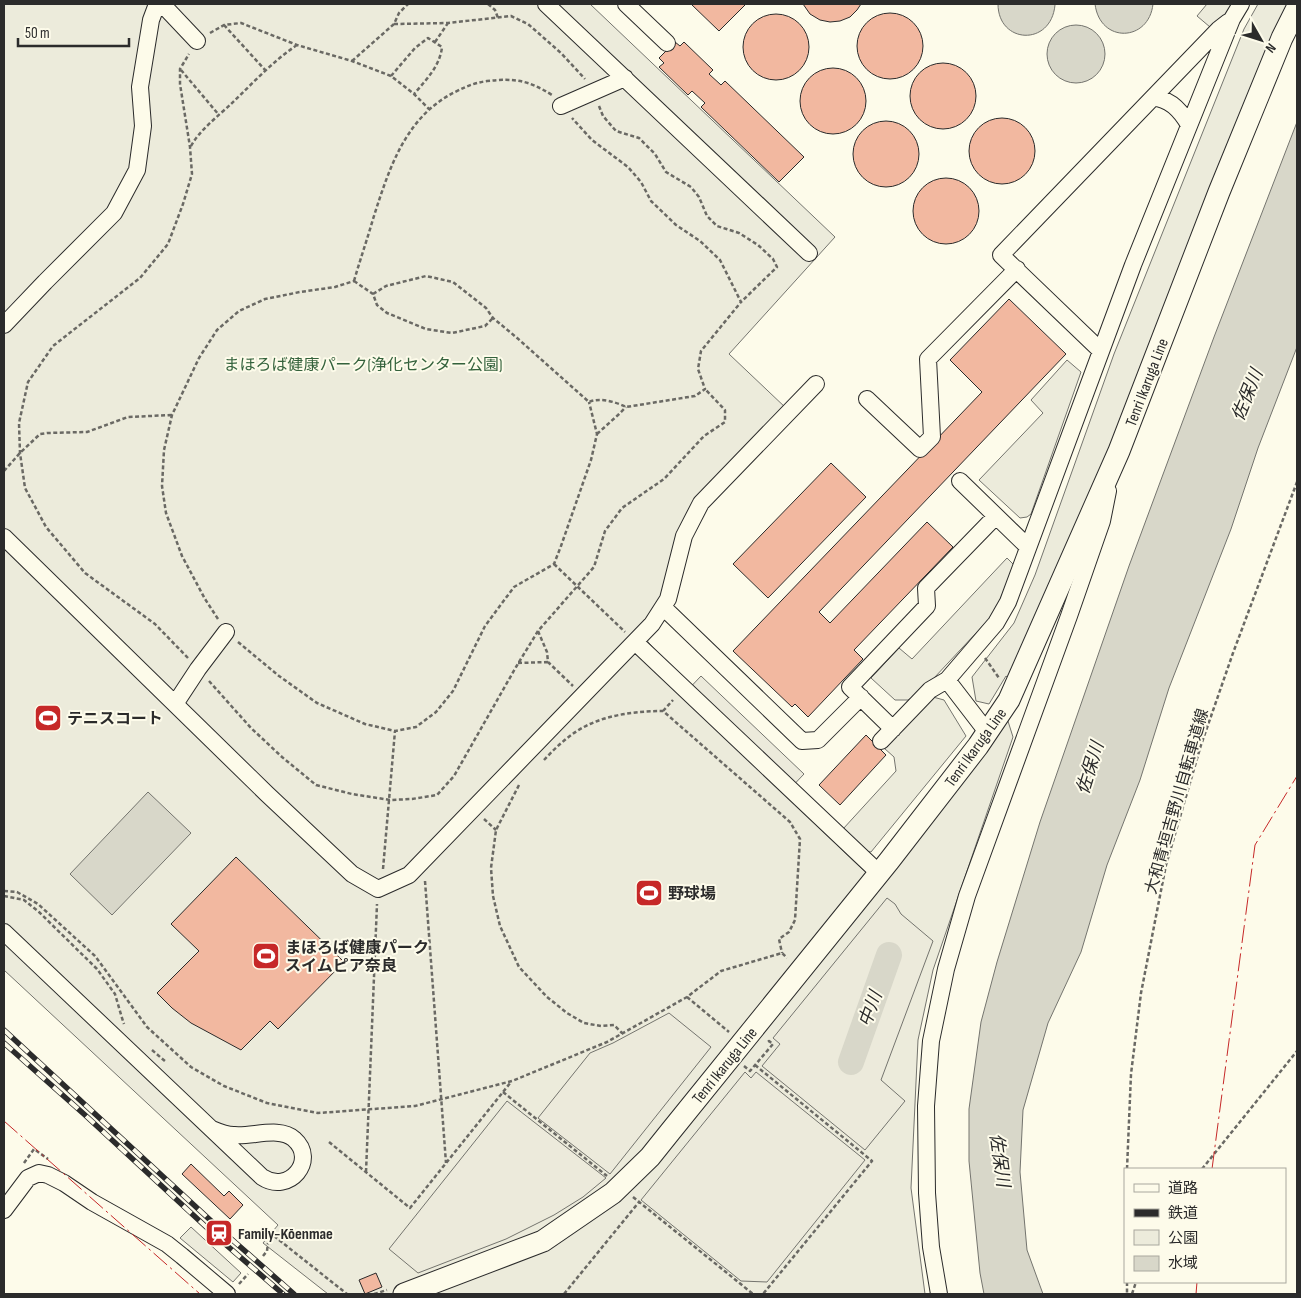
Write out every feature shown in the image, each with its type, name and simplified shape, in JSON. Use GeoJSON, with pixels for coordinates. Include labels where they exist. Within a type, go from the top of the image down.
{"type":"FeatureCollection","features":[{"type":"Feature","properties":{"kind":"main road","name":"Tenri Ikaruga Line"},"geometry":{"type":"LineString","coordinates":[[398,1291],[544,1240],[613,1193],[650,1156],[880,873],[972,754],[1009,700],[1112,466],[1223,183],[1282,38],[1297,8]]}},
{"type":"Feature","properties":{"kind":"street"},"geometry":{"type":"LineString","coordinates":[[4,325],[114,213],[137,170],[143,126],[140,87],[151,20],[158,4]]}},
{"type":"Feature","properties":{"kind":"street"},"geometry":{"type":"LineString","coordinates":[[162,4],[197,41]]}},
{"type":"Feature","properties":{"kind":"street"},"geometry":{"type":"LineString","coordinates":[[546,4],[808,253]]}},
{"type":"Feature","properties":{"kind":"street"},"geometry":{"type":"LineString","coordinates":[[626,4],[667,43]]}},
{"type":"Feature","properties":{"kind":"street"},"geometry":{"type":"LineString","coordinates":[[881,741],[930,690],[947,680],[996,623],[1008,602],[1133,265],[1232,19],[1241,4]]}},
{"type":"Feature","properties":{"kind":"street"},"geometry":{"type":"LineString","coordinates":[[1101,351],[1001,255],[1219,29],[1232,19]]}},
{"type":"Feature","properties":{"kind":"street"},"geometry":{"type":"LineString","coordinates":[[562,106],[625,78]]}},
{"type":"Feature","properties":{"kind":"street"},"geometry":{"type":"LineString","coordinates":[[1153,98],[1160,98],[1176,107],[1189,125]]}},
{"type":"Feature","properties":{"kind":"street"},"geometry":{"type":"LineString","coordinates":[[867,399],[920,449],[932,437],[928,359],[1017,269]]}},
{"type":"Feature","properties":{"kind":"street"},"geometry":{"type":"LineString","coordinates":[[4,536],[266,794],[352,874],[378,889],[409,875],[652,624],[668,600],[684,536],[701,503],[816,384]]}},
{"type":"Feature","properties":{"kind":"street"},"geometry":{"type":"LineString","coordinates":[[939,1294],[931,1247],[927,1193],[926,1106],[931,1041],[946,969],[967,896],[1070,616],[1102,521],[1112,466]]}},
{"type":"Feature","properties":{"kind":"street"},"geometry":{"type":"LineString","coordinates":[[960,481],[1028,548]]}},
{"type":"Feature","properties":{"kind":"street"},"geometry":{"type":"LineString","coordinates":[[893,728],[850,687],[927,606],[926,588],[996,516]]}},
{"type":"Feature","properties":{"kind":"street"},"geometry":{"type":"LineString","coordinates":[[663,607],[802,741],[818,740],[861,697]]}},
{"type":"Feature","properties":{"kind":"street"},"geometry":{"type":"LineString","coordinates":[[175,704],[226,632]]}},
{"type":"Feature","properties":{"kind":"street"},"geometry":{"type":"LineString","coordinates":[[635,642],[880,873]]}},
{"type":"Feature","properties":{"kind":"street"},"geometry":{"type":"LineString","coordinates":[[947,680],[987,732]]}},
{"type":"Feature","properties":{"kind":"street"},"geometry":{"type":"LineString","coordinates":[[4,932],[212,1129],[266,1180],[282,1182],[298,1173],[303,1158],[302,1152],[296,1140],[290,1136],[276,1132],[236,1136],[212,1129]]}},
{"type":"Feature","properties":{"kind":"street"},"geometry":{"type":"LineString","coordinates":[[4,1210],[28,1178],[39,1173],[48,1176],[64,1183],[92,1202],[167,1244],[224,1294]]}},
{"type":"Feature","properties":{"kind":"path"},"geometry":{"type":"LineString","coordinates":[[352,61],[394,24],[399,13],[408,4]]}},
{"type":"Feature","properties":{"kind":"path"},"geometry":{"type":"LineString","coordinates":[[488,4],[495,10],[498,18]]}},
{"type":"Feature","properties":{"kind":"path"},"geometry":{"type":"LineString","coordinates":[[394,24],[448,22],[511,16],[528,24],[561,52],[584,76],[594,92],[604,116],[616,131],[639,138],[655,154],[666,172],[691,187],[699,197],[706,216],[717,226],[739,233],[758,245],[774,259],[777,267],[741,302],[701,350],[698,370],[705,389],[725,410],[725,422],[704,436],[664,479],[622,508],[605,531],[594,567],[538,632],[518,663],[454,776],[437,795],[390,800],[352,794],[316,785],[282,758],[251,728],[155,624],[85,573],[46,527],[25,488],[20,453],[19,423],[28,382],[53,346],[140,278],[168,244],[192,174],[190,147],[180,84],[180,69],[197,41],[224,25],[241,23],[297,45],[352,61],[391,76],[429,109]]}},
{"type":"Feature","properties":{"kind":"path"},"geometry":{"type":"LineString","coordinates":[[435,42],[448,22]]}},
{"type":"Feature","properties":{"kind":"path"},"geometry":{"type":"LineString","coordinates":[[224,25],[266,71]]}},
{"type":"Feature","properties":{"kind":"path"},"geometry":{"type":"LineString","coordinates":[[391,76],[414,48],[428,38],[442,47],[441,56],[433,71],[414,94]]}},
{"type":"Feature","properties":{"kind":"path"},"geometry":{"type":"LineString","coordinates":[[190,147],[195,139],[219,115],[297,45]]}},
{"type":"Feature","properties":{"kind":"path"},"geometry":{"type":"LineString","coordinates":[[180,69],[219,115]]}},
{"type":"Feature","properties":{"kind":"path"},"geometry":{"type":"LineString","coordinates":[[354,281],[386,180],[404,140],[429,109],[448,96],[475,82],[508,78],[532,84],[552,95],[592,140],[628,167],[641,182],[651,201],[676,225],[700,241],[720,260],[741,302]]}},
{"type":"Feature","properties":{"kind":"path"},"geometry":{"type":"LineString","coordinates":[[354,281],[335,287],[265,298],[240,311],[216,330],[198,358],[172,415],[164,450],[162,486],[166,513],[182,556],[205,599],[226,632],[279,676],[317,702],[364,724],[395,731],[416,727],[436,712],[453,691],[485,626],[514,587],[554,564],[591,460],[597,434],[589,402],[493,318],[486,308],[453,282],[426,276],[386,286],[373,294]]}},
{"type":"Feature","properties":{"kind":"path"},"geometry":{"type":"LineString","coordinates":[[354,281],[373,294],[377,305],[387,313],[426,329],[452,333],[484,326],[493,318]]}},
{"type":"Feature","properties":{"kind":"path"},"geometry":{"type":"LineString","coordinates":[[589,402],[595,399],[626,406],[695,396],[705,389]]}},
{"type":"Feature","properties":{"kind":"path"},"geometry":{"type":"LineString","coordinates":[[597,434],[626,406]]}},
{"type":"Feature","properties":{"kind":"path"},"geometry":{"type":"LineString","coordinates":[[4,471],[40,434],[87,432],[128,416],[172,415]]}},
{"type":"Feature","properties":{"kind":"path","name":"大和青垣吉野川自転車道線"},"geometry":{"type":"LineString","coordinates":[[1127,1168],[1131,1074],[1140,1002],[1166,865],[1200,745],[1297,482]]}},
{"type":"Feature","properties":{"kind":"path"},"geometry":{"type":"LineString","coordinates":[[554,564],[635,642]]}},
{"type":"Feature","properties":{"kind":"path"},"geometry":{"type":"LineString","coordinates":[[538,632],[547,652],[548,662],[583,695]]}},
{"type":"Feature","properties":{"kind":"path"},"geometry":{"type":"LineString","coordinates":[[518,663],[548,662]]}},
{"type":"Feature","properties":{"kind":"path"},"geometry":{"type":"LineString","coordinates":[[540,765],[553,750],[590,724],[643,711],[663,711],[790,822],[800,839],[795,920],[789,932],[779,939],[782,954],[791,961]]}},
{"type":"Feature","properties":{"kind":"path"},"geometry":{"type":"LineString","coordinates":[[366,1172],[378,889],[384,866],[395,731]]}},
{"type":"Feature","properties":{"kind":"path"},"geometry":{"type":"LineString","coordinates":[[526,779],[519,786],[496,830],[491,868],[493,896],[500,926],[519,967],[547,997],[567,1013],[584,1023],[601,1026],[614,1025],[622,1033]]}},
{"type":"Feature","properties":{"kind":"path"},"geometry":{"type":"LineString","coordinates":[[424,860],[446,1163]]}},
{"type":"Feature","properties":{"kind":"path"},"geometry":{"type":"LineString","coordinates":[[4,891],[17,892],[38,904],[95,956],[147,1027],[191,1067],[224,1086],[267,1104],[318,1113],[415,1106],[512,1081],[607,1042],[687,997],[721,971],[782,954]]}},
{"type":"Feature","properties":{"kind":"path"},"geometry":{"type":"LineString","coordinates":[[4,896],[24,900],[39,912],[97,969],[115,994],[124,1023],[129,1029]]}},
{"type":"Feature","properties":{"kind":"path"},"geometry":{"type":"LineString","coordinates":[[687,997],[732,1034]]}},
{"type":"Feature","properties":{"kind":"path"},"geometry":{"type":"LineString","coordinates":[[750,1072],[773,1044]]}},
{"type":"Feature","properties":{"kind":"path"},"geometry":{"type":"LineString","coordinates":[[151,1049],[166,1062]]}},
{"type":"Feature","properties":{"kind":"path"},"geometry":{"type":"LineString","coordinates":[[1203,1168],[1297,1051]]}},
{"type":"Feature","properties":{"kind":"path"},"geometry":{"type":"LineString","coordinates":[[755,1065],[872,1160],[763,1294]]}},
{"type":"Feature","properties":{"kind":"path"},"geometry":{"type":"LineString","coordinates":[[329,1142],[410,1208],[512,1081]]}},
{"type":"Feature","properties":{"kind":"path"},"geometry":{"type":"LineString","coordinates":[[503,1092],[612,1180]]}},
{"type":"Feature","properties":{"kind":"path"},"geometry":{"type":"LineString","coordinates":[[628,1193],[753,1294]]}},
{"type":"Feature","properties":{"kind":"path"},"geometry":{"type":"LineString","coordinates":[[564,1294],[639,1202]]}},
{"type":"Feature","properties":{"kind":"path"},"geometry":{"type":"LineString","coordinates":[[274,1236],[347,1294]]}},
{"type":"Feature","properties":{"kind":"path"},"geometry":{"type":"LineString","coordinates":[[263,1256],[267,1251],[268,1243]]}},
{"type":"Feature","properties":{"kind":"path"},"geometry":{"type":"LineString","coordinates":[[374,1294],[398,1291]]}},
{"type":"Feature","properties":{"kind":"green space","name":"まほろば健康パーク(浄化センター公園)"},"geometry":{"type":"Polygon","coordinates":[[[4,4],[590,4],[835,237],[729,354],[787,409],[695,502],[665,588],[656,607],[637,629],[655,650],[682,696],[879,883],[1007,718],[1013,737],[933,970],[918,1040],[911,1188],[925,1294],[328,1294],[263,1243],[278,1225],[4,970],[4,4]]]}},
{"type":"Feature","properties":{"kind":"green space"},"geometry":{"type":"Polygon","coordinates":[[[1207,4],[1234,4],[1229,12],[1210,27],[1197,16],[1207,4]]]}},
{"type":"Feature","properties":{"kind":"green space"},"geometry":{"type":"Polygon","coordinates":[[[1258,4],[1291,4],[1111,454],[1011,680],[1006,676],[989,704],[976,701],[972,677],[1014,623],[1035,575],[1114,354],[1244,29],[1258,4]]]}},
{"type":"Feature","properties":{"kind":"green space"},"geometry":{"type":"Polygon","coordinates":[[[1067,360],[1081,372],[1031,514],[1020,518],[979,480],[1043,413],[1031,400],[1067,360]]]}},
{"type":"Feature","properties":{"kind":"green space"},"geometry":{"type":"Polygon","coordinates":[[[1007,558],[1014,565],[1000,600],[990,618],[920,693],[908,700],[895,700],[871,678],[899,648],[912,659],[1007,558]]]}},
{"type":"Feature","properties":{"kind":"green space"},"geometry":{"type":"Polygon","coordinates":[[[933,697],[944,700],[966,736],[871,852],[865,851],[843,829],[896,771],[894,757],[884,748],[933,697]]]}},
{"type":"Feature","properties":{"kind":"green space"},"geometry":{"type":"Polygon","coordinates":[[[191,1227],[241,1273],[233,1282],[180,1238],[191,1227]]]}},
{"type":"Feature","properties":{"kind":"shaded area"},"geometry":{"type":"Polygon","coordinates":[[[701,676],[804,774],[785,794],[682,696],[701,676]]]}},
{"type":"Feature","properties":{"kind":"shaded area"},"geometry":{"type":"Polygon","coordinates":[[[887,898],[895,904],[901,914],[933,941],[881,1080],[905,1101],[865,1150],[762,1066],[780,1044],[773,1038],[887,898]]]}},
{"type":"Feature","properties":{"kind":"shaded area"},"geometry":{"type":"Polygon","coordinates":[[[669,1013],[711,1047],[610,1174],[538,1118],[590,1053],[669,1013]]]}},
{"type":"Feature","properties":{"kind":"shaded area"},"geometry":{"type":"Polygon","coordinates":[[[745,1072],[751,1078],[756,1072],[865,1160],[767,1282],[741,1281],[641,1200],[745,1072]]]}},
{"type":"Feature","properties":{"kind":"shaded area"},"geometry":{"type":"Polygon","coordinates":[[[507,1101],[606,1178],[583,1197],[554,1215],[506,1239],[418,1273],[389,1249],[507,1101]]]}},
{"type":"Feature","properties":{"kind":"water"},"geometry":{"type":"Polygon","coordinates":[[[998,4],[1055,5],[1051,19],[1044,28],[1035,34],[1025,35],[1015,33],[1006,27],[1000,17],[998,4]]]}},
{"type":"Feature","properties":{"kind":"water"},"geometry":{"type":"Polygon","coordinates":[[[1095,4],[1153,4],[1150,17],[1143,26],[1134,31],[1124,33],[1114,32],[1106,26],[1099,17],[1095,4]]]}},
{"type":"Feature","properties":{"kind":"water"},"geometry":{"type":"Polygon","coordinates":[[[1076,25],[1092,30],[1100,38],[1105,54],[1100,70],[1092,78],[1076,83],[1060,78],[1052,70],[1047,54],[1052,38],[1060,30],[1076,25]]]}},
{"type":"Feature","properties":{"kind":"water","name":"佐保川"},"geometry":{"type":"Polygon","coordinates":[[[1297,122],[1297,347],[1258,448],[1231,529],[1169,688],[1140,780],[1107,865],[1081,952],[1048,1023],[1023,1110],[1020,1172],[1027,1250],[1043,1294],[984,1294],[980,1273],[969,1161],[969,1109],[981,1022],[997,962],[1040,822],[1129,566],[1214,337],[1297,122]]]}},
{"type":"Feature","properties":{"kind":"water"},"geometry":{"type":"Polygon","coordinates":[[[148,792],[191,833],[112,915],[70,874],[148,792]]]}},
{"type":"Feature","properties":{"kind":"building"},"geometry":{"type":"Polygon","coordinates":[[[691,4],[746,4],[719,31],[691,4]]]}},
{"type":"Feature","properties":{"kind":"building"},"geometry":{"type":"Polygon","coordinates":[[[803,4],[861,4],[850,17],[830,22],[820,20],[810,14],[803,4]]]}},
{"type":"Feature","properties":{"kind":"building"},"geometry":{"type":"Polygon","coordinates":[[[890,13],[903,16],[913,23],[920,33],[923,46],[920,59],[913,69],[903,76],[890,79],[877,76],[867,69],[860,59],[857,46],[860,33],[867,23],[877,16],[890,13]]]}},
{"type":"Feature","properties":{"kind":"building"},"geometry":{"type":"Polygon","coordinates":[[[776,14],[789,17],[799,24],[806,34],[809,47],[806,60],[799,70],[789,77],[776,80],[763,77],[753,70],[746,60],[743,47],[746,34],[753,24],[763,17],[776,14]]]}},
{"type":"Feature","properties":{"kind":"building"},"geometry":{"type":"Polygon","coordinates":[[[675,42],[680,46],[684,42],[713,70],[709,74],[721,85],[725,81],[804,157],[779,182],[701,107],[705,103],[692,91],[688,95],[659,67],[664,63],[659,58],[675,42]]]}},
{"type":"Feature","properties":{"kind":"building"},"geometry":{"type":"Polygon","coordinates":[[[943,63],[956,66],[966,73],[973,83],[976,96],[973,109],[966,119],[956,126],[943,129],[930,126],[920,119],[913,109],[910,96],[913,83],[920,73],[930,66],[943,63]]]}},
{"type":"Feature","properties":{"kind":"building"},"geometry":{"type":"Polygon","coordinates":[[[833,68],[846,71],[856,78],[863,88],[866,101],[863,114],[856,124],[846,131],[833,134],[820,131],[810,124],[803,114],[800,101],[803,88],[810,78],[820,71],[833,68]]]}},
{"type":"Feature","properties":{"kind":"building"},"geometry":{"type":"Polygon","coordinates":[[[1002,118],[1015,121],[1025,128],[1032,138],[1035,151],[1032,164],[1025,174],[1015,181],[1002,184],[989,181],[979,174],[972,164],[969,151],[972,138],[979,128],[989,121],[1002,118]]]}},
{"type":"Feature","properties":{"kind":"building"},"geometry":{"type":"Polygon","coordinates":[[[886,121],[899,124],[909,131],[916,141],[919,154],[916,167],[909,177],[899,184],[886,187],[873,184],[863,177],[856,167],[853,154],[856,141],[863,131],[873,124],[886,121]]]}},
{"type":"Feature","properties":{"kind":"building"},"geometry":{"type":"Polygon","coordinates":[[[946,178],[959,181],[969,188],[976,198],[979,211],[976,224],[969,234],[959,241],[946,244],[933,241],[923,234],[916,224],[913,211],[916,198],[923,188],[933,181],[946,178]]]}},
{"type":"Feature","properties":{"kind":"building"},"geometry":{"type":"Polygon","coordinates":[[[1009,299],[1066,354],[819,612],[830,623],[927,522],[953,547],[854,650],[863,659],[808,717],[795,704],[792,707],[733,651],[982,392],[950,360],[1009,299]]]}},
{"type":"Feature","properties":{"kind":"building"},"geometry":{"type":"Polygon","coordinates":[[[831,463],[866,497],[768,598],[733,564],[831,463]]]}},
{"type":"Feature","properties":{"kind":"building"},"geometry":{"type":"Polygon","coordinates":[[[866,735],[886,755],[840,805],[819,785],[866,735]]]}},
{"type":"Feature","properties":{"kind":"building","name":"まほろば健康パーク スイムピア奈良"},"geometry":{"type":"Polygon","coordinates":[[[236,857],[344,962],[278,1029],[270,1021],[241,1050],[191,1023],[157,993],[199,951],[171,924],[236,857]]]}},
{"type":"Feature","properties":{"kind":"building"},"geometry":{"type":"Polygon","coordinates":[[[191,1164],[224,1196],[229,1191],[243,1205],[230,1219],[182,1174],[191,1164]]]}},
{"type":"Feature","properties":{"kind":"building"},"geometry":{"type":"Polygon","coordinates":[[[376,1273],[382,1287],[365,1294],[359,1280],[376,1273]]]}},
{"type":"Feature","properties":{"kind":"waterway","name":"中川"},"geometry":{"type":"LineString","coordinates":[[851,1062],[889,955]]}},
{"type":"Feature","properties":{"kind":"railway"},"geometry":{"type":"LineString","coordinates":[[4,1030],[221,1230],[294,1294]]}},
{"type":"Feature","properties":{"kind":"railway"},"geometry":{"type":"LineString","coordinates":[[4,1043],[217,1237],[283,1294]]}},
{"type":"Feature","properties":{"kind":"power"},"geometry":{"type":"LineString","coordinates":[[1212,1168],[1255,845],[1297,776]]}},
{"type":"Feature","properties":{"kind":"power"},"geometry":{"type":"LineString","coordinates":[[4,1121],[200,1294]]}},
{"type":"Feature","properties":{"kind":"power"},"geometry":{"type":"LineString","coordinates":[[1196,1294],[1197,1283]]}},
{"type":"Feature","properties":{"kind":"place","name":"テニスコート"},"geometry":{"type":"Point","coordinates":[48,718]}},
{"type":"Feature","properties":{"kind":"place","name":"野球場"},"geometry":{"type":"Point","coordinates":[649,893]}},
{"type":"Feature","properties":{"kind":"place","name":"まほろば健康パーク スイムピア奈良"},"geometry":{"type":"Point","coordinates":[266,956]}},
{"type":"Feature","properties":{"kind":"place","name":"Family-Kōenmae"},"geometry":{"type":"Point","coordinates":[219,1233]}}]}
